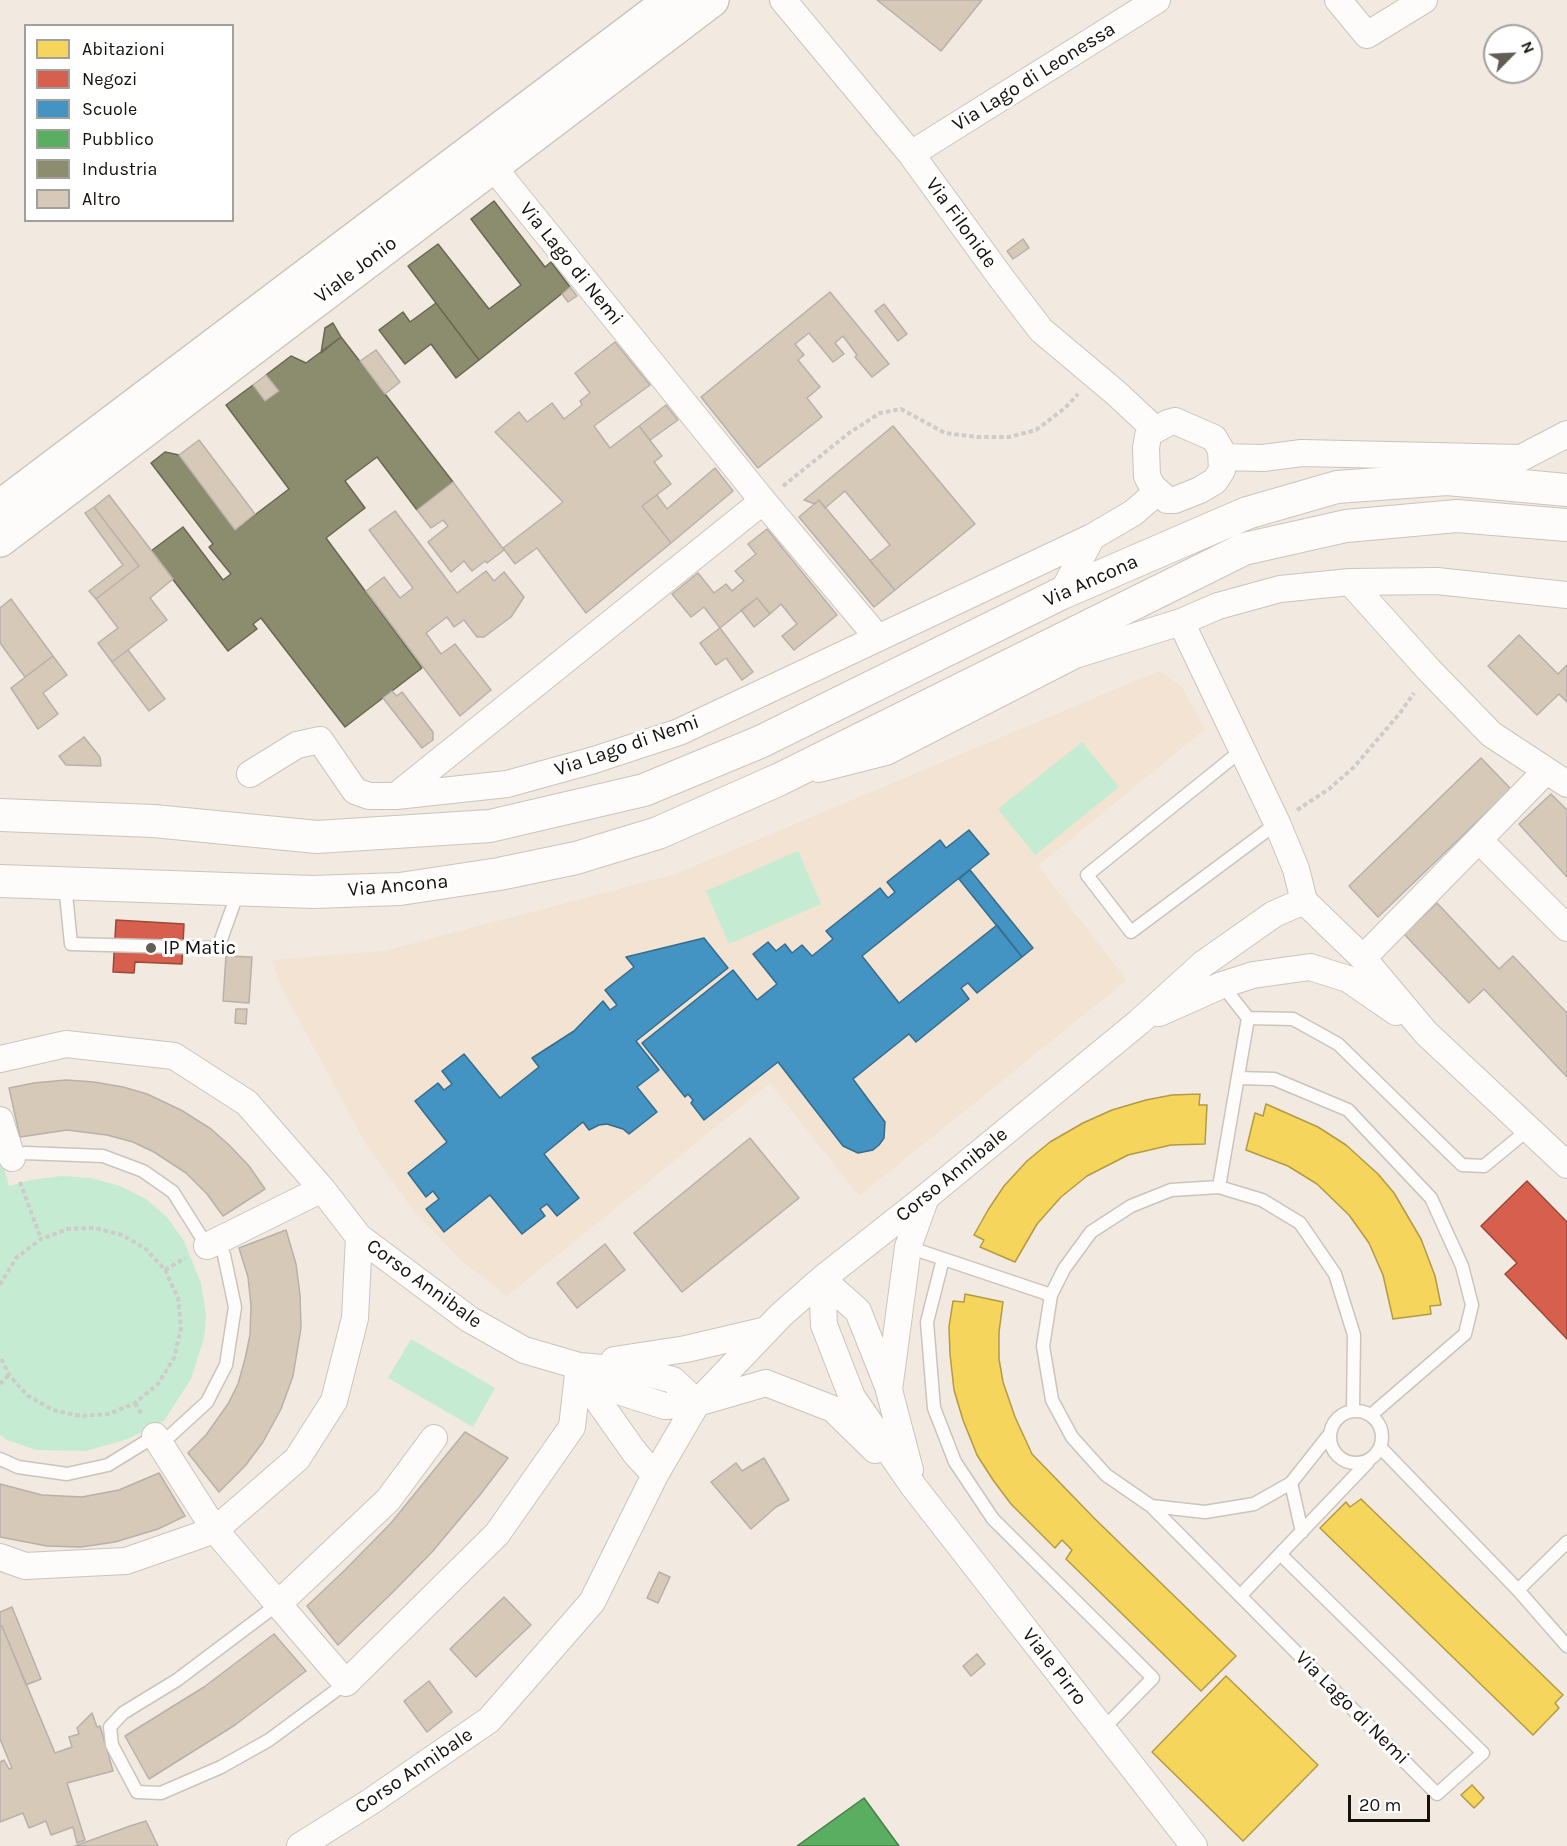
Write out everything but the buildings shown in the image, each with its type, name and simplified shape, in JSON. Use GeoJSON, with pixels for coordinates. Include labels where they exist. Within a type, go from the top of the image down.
{"type":"FeatureCollection","features":[{"type":"Feature","properties":{"kind":"main road","name":"Viale Jonio"},"geometry":{"type":"LineString","coordinates":[[0,507],[671,0]]}},
{"type":"Feature","properties":{"kind":"main road","name":"Viale Jonio"},"geometry":{"type":"LineString","coordinates":[[0,540],[712,0]]}},
{"type":"Feature","properties":{"kind":"street","name":"Via Filonide"},"geometry":{"type":"LineString","coordinates":[[783,0],[911,154],[1041,330],[1116,393],[1146,421],[1153,431]]}},
{"type":"Feature","properties":{"kind":"street","name":"Via Lago di Leonessa"},"geometry":{"type":"LineString","coordinates":[[911,154],[1157,0]]}},
{"type":"Feature","properties":{"kind":"street"},"geometry":{"type":"LineString","coordinates":[[1338,0],[1367,35],[1424,0]]}},
{"type":"Feature","properties":{"kind":"street","name":"Via Lago di Nemi"},"geometry":{"type":"LineString","coordinates":[[493,167],[763,501],[878,638]]}},
{"type":"Feature","properties":{"kind":"street"},"geometry":{"type":"LineString","coordinates":[[1175,421],[1214,438],[1221,450],[1222,458],[1220,477],[1215,482],[1175,500],[1167,500],[1156,490],[1147,476],[1145,461],[1148,436],[1153,431],[1175,421]]}},
{"type":"Feature","properties":{"kind":"street"},"geometry":{"type":"LineString","coordinates":[[1222,458],[1263,458],[1302,453],[1521,458],[1567,434]]}},
{"type":"Feature","properties":{"kind":"street","name":"Via Ancona"},"geometry":{"type":"LineString","coordinates":[[0,815],[154,821],[317,837],[490,826],[644,790],[760,742],[1062,592],[1247,513],[1337,487],[1447,479],[1567,490]]}},
{"type":"Feature","properties":{"kind":"street","name":"Via Lago di Nemi"},"geometry":{"type":"LineString","coordinates":[[250,774],[297,745],[320,740],[355,791],[369,796],[396,796],[507,784],[605,757],[679,732],[1092,537],[1133,513],[1156,490]]}},
{"type":"Feature","properties":{"kind":"street"},"geometry":{"type":"LineString","coordinates":[[396,796],[763,501]]}},
{"type":"Feature","properties":{"kind":"street","name":"Via Ancona"},"geometry":{"type":"LineString","coordinates":[[0,880],[313,892],[400,888],[499,874],[576,858],[658,832],[778,780],[1244,549],[1347,526],[1457,516],[1567,525]]}},
{"type":"Feature","properties":{"kind":"street"},"geometry":{"type":"LineString","coordinates":[[1062,592],[1092,537]]}},
{"type":"Feature","properties":{"kind":"street","name":"Via Ancona"},"geometry":{"type":"LineString","coordinates":[[778,780],[886,752],[1075,655],[1181,622],[1218,606],[1280,589],[1350,582],[1437,581],[1567,595]]}},
{"type":"Feature","properties":{"kind":"street"},"geometry":{"type":"LineString","coordinates":[[1350,582],[1429,670],[1491,734],[1557,777],[1479,840],[1363,958]]}},
{"type":"Feature","properties":{"kind":"street"},"geometry":{"type":"LineString","coordinates":[[1181,622],[1277,823],[1296,869],[1304,901],[1363,958],[1426,1033],[1567,1165]]}},
{"type":"Feature","properties":{"kind":"street"},"geometry":{"type":"LineString","coordinates":[[1479,840],[1567,928]]}},
{"type":"Feature","properties":{"kind":"street"},"geometry":{"type":"LineString","coordinates":[[1139,1022],[1203,964],[1274,914],[1304,901]]}},
{"type":"Feature","properties":{"kind":"street"},"geometry":{"type":"LineString","coordinates":[[1139,1022],[1222,985],[1253,975],[1310,967],[1348,979],[1426,1033]]}},
{"type":"Feature","properties":{"kind":"street","name":"Corso Annibale"},"geometry":{"type":"LineString","coordinates":[[308,1844],[489,1720],[592,1602],[655,1475],[697,1403],[767,1330],[822,1279],[1139,1022]]}},
{"type":"Feature","properties":{"kind":"street"},"geometry":{"type":"LineString","coordinates":[[0,1059],[66,1044],[174,1056],[247,1103],[322,1189],[359,1237]]}},
{"type":"Feature","properties":{"kind":"street"},"geometry":{"type":"LineString","coordinates":[[0,1120],[12,1158]]}},
{"type":"Feature","properties":{"kind":"street"},"geometry":{"type":"LineString","coordinates":[[212,1243],[322,1189]]}},
{"type":"Feature","properties":{"kind":"street","name":"Viale Pirro"},"geometry":{"type":"LineString","coordinates":[[889,1390],[908,1247],[926,1197]]}},
{"type":"Feature","properties":{"kind":"street","name":"Corso Annibale"},"geometry":{"type":"LineString","coordinates":[[359,1237],[469,1319],[524,1350],[579,1366],[639,1371],[673,1380],[697,1403]]}},
{"type":"Feature","properties":{"kind":"street","name":"Corso Annibale"},"geometry":{"type":"LineString","coordinates":[[0,1557],[25,1566],[126,1561],[215,1530],[297,1459],[334,1401],[355,1318],[359,1237]]}},
{"type":"Feature","properties":{"kind":"street","name":"Viale Pirro"},"geometry":{"type":"LineString","coordinates":[[822,1279],[858,1311],[889,1390],[914,1487]]}},
{"type":"Feature","properties":{"kind":"street","name":"Viale Pirro"},"geometry":{"type":"LineString","coordinates":[[822,1279],[824,1325],[852,1397],[914,1487],[1194,1846]]}},
{"type":"Feature","properties":{"kind":"street","name":"Corso Annibale"},"geometry":{"type":"LineString","coordinates":[[579,1366],[686,1349],[767,1330]]}},
{"type":"Feature","properties":{"kind":"street"},"geometry":{"type":"LineString","coordinates":[[579,1366],[599,1402],[635,1453],[655,1475]]}},
{"type":"Feature","properties":{"kind":"street"},"geometry":{"type":"LineString","coordinates":[[157,1441],[215,1530],[346,1683],[497,1534],[572,1427],[579,1366]]}},
{"type":"Feature","properties":{"kind":"street","name":"Viale Pirro"},"geometry":{"type":"LineString","coordinates":[[697,1403],[766,1383],[833,1409],[914,1487]]}},
{"type":"Feature","properties":{"kind":"street"},"geometry":{"type":"LineString","coordinates":[[278,1604],[388,1500],[434,1438]]}},
{"type":"Feature","properties":{"kind":"lane"},"geometry":{"type":"LineString","coordinates":[[1242,750],[1087,875],[1131,932],[1277,823]]}},
{"type":"Feature","properties":{"kind":"lane"},"geometry":{"type":"LineString","coordinates":[[64,883],[71,944],[218,948],[239,890]]}},
{"type":"Feature","properties":{"kind":"lane"},"geometry":{"type":"LineString","coordinates":[[1222,985],[1248,1018],[1219,1187],[1262,1200],[1300,1223],[1335,1274],[1354,1335],[1353,1410]]}},
{"type":"Feature","properties":{"kind":"lane"},"geometry":{"type":"LineString","coordinates":[[1248,1018],[1293,1019],[1338,1044],[1462,1165],[1484,1166],[1529,1130]]}},
{"type":"Feature","properties":{"kind":"lane"},"geometry":{"type":"LineString","coordinates":[[1238,1078],[1274,1079],[1348,1110],[1431,1198],[1462,1266],[1472,1305],[1465,1334],[1371,1415]]}},
{"type":"Feature","properties":{"kind":"lane"},"geometry":{"type":"LineString","coordinates":[[0,1459],[18,1467],[67,1474],[108,1465],[157,1441],[207,1402],[226,1365],[235,1307],[224,1255],[173,1192],[143,1171],[103,1156],[25,1153],[12,1158]]}},
{"type":"Feature","properties":{"kind":"lane","name":"Via Lago di Nemi"},"geometry":{"type":"LineString","coordinates":[[1219,1187],[1171,1190],[1131,1206],[1091,1232],[1064,1269],[1051,1294],[1043,1346],[1052,1400],[1072,1437],[1106,1475],[1151,1506],[1437,1794],[1482,1753],[1280,1554]]}},
{"type":"Feature","properties":{"kind":"lane"},"geometry":{"type":"LineString","coordinates":[[908,1247],[1051,1294]]}},
{"type":"Feature","properties":{"kind":"lane"},"geometry":{"type":"LineString","coordinates":[[943,1259],[927,1322],[934,1408],[955,1462],[993,1519],[1153,1678],[1103,1729]]}},
{"type":"Feature","properties":{"kind":"lane"},"geometry":{"type":"LineString","coordinates":[[1151,1506],[1205,1512],[1254,1504],[1291,1483],[1329,1435],[1336,1418],[1353,1410],[1371,1415],[1383,1430],[1382,1448],[1240,1596]]}},
{"type":"Feature","properties":{"kind":"lane"},"geometry":{"type":"LineString","coordinates":[[1329,1435],[1334,1454],[1350,1464],[1368,1462]]}},
{"type":"Feature","properties":{"kind":"lane"},"geometry":{"type":"LineString","coordinates":[[1382,1448],[1518,1590],[1567,1646]]}},
{"type":"Feature","properties":{"kind":"lane"},"geometry":{"type":"LineString","coordinates":[[1291,1483],[1302,1532]]}},
{"type":"Feature","properties":{"kind":"lane"},"geometry":{"type":"LineString","coordinates":[[1518,1590],[1567,1542]]}},
{"type":"Feature","properties":{"kind":"lane"},"geometry":{"type":"LineString","coordinates":[[278,1604],[177,1680],[123,1713],[110,1727],[112,1745],[137,1792],[161,1793],[221,1767],[269,1740],[346,1683]]}},
{"type":"Feature","properties":{"kind":"path"},"geometry":{"type":"LineString","coordinates":[[763,501],[849,434],[880,414],[901,409],[945,433],[977,437],[1009,437],[1036,430],[1065,408],[1095,376]]}},
{"type":"Feature","properties":{"kind":"path"},"geometry":{"type":"LineString","coordinates":[[1277,823],[1329,789],[1354,767],[1400,713],[1429,670]]}},
{"type":"Feature","properties":{"kind":"path"},"geometry":{"type":"LineString","coordinates":[[12,1158],[41,1239]]}},
{"type":"Feature","properties":{"kind":"path"},"geometry":{"type":"LineString","coordinates":[[0,1285],[16,1258],[41,1239],[68,1229],[95,1228],[122,1235],[146,1249],[165,1270],[178,1298],[181,1328],[174,1358],[158,1384],[135,1403],[109,1414],[81,1416],[53,1410],[28,1396],[9,1375],[0,1356]]}},
{"type":"Feature","properties":{"kind":"path"},"geometry":{"type":"LineString","coordinates":[[0,1384],[9,1375]]}},
{"type":"Feature","properties":{"kind":"shaded area"},"geometry":{"type":"Polygon","coordinates":[[[1159,671],[1181,686],[1205,729],[1038,866],[1127,980],[859,1196],[770,1083],[507,1296],[463,1262],[413,1210],[366,1144],[281,987],[272,960],[384,951],[676,874],[1159,671]]]}},
{"type":"Feature","properties":{"kind":"green space"},"geometry":{"type":"Polygon","coordinates":[[[1082,742],[1119,787],[1035,855],[998,809],[1082,742]]]}},
{"type":"Feature","properties":{"kind":"green space"},"geometry":{"type":"Polygon","coordinates":[[[798,851],[821,904],[729,944],[706,891],[798,851]]]}},
{"type":"Feature","properties":{"kind":"green space"},"geometry":{"type":"Polygon","coordinates":[[[0,1155],[9,1186],[61,1176],[91,1178],[120,1186],[146,1199],[167,1217],[184,1241],[201,1283],[206,1316],[204,1338],[191,1379],[164,1421],[128,1439],[86,1451],[36,1450],[7,1440],[0,1435],[0,1155]]]}},
{"type":"Feature","properties":{"kind":"green space"},"geometry":{"type":"Polygon","coordinates":[[[411,1339],[495,1388],[473,1427],[388,1378],[411,1339]]]}},
{"type":"Feature","properties":{"kind":"place","name":"IP Matic"},"geometry":{"type":"Point","coordinates":[151,948]}}]}
